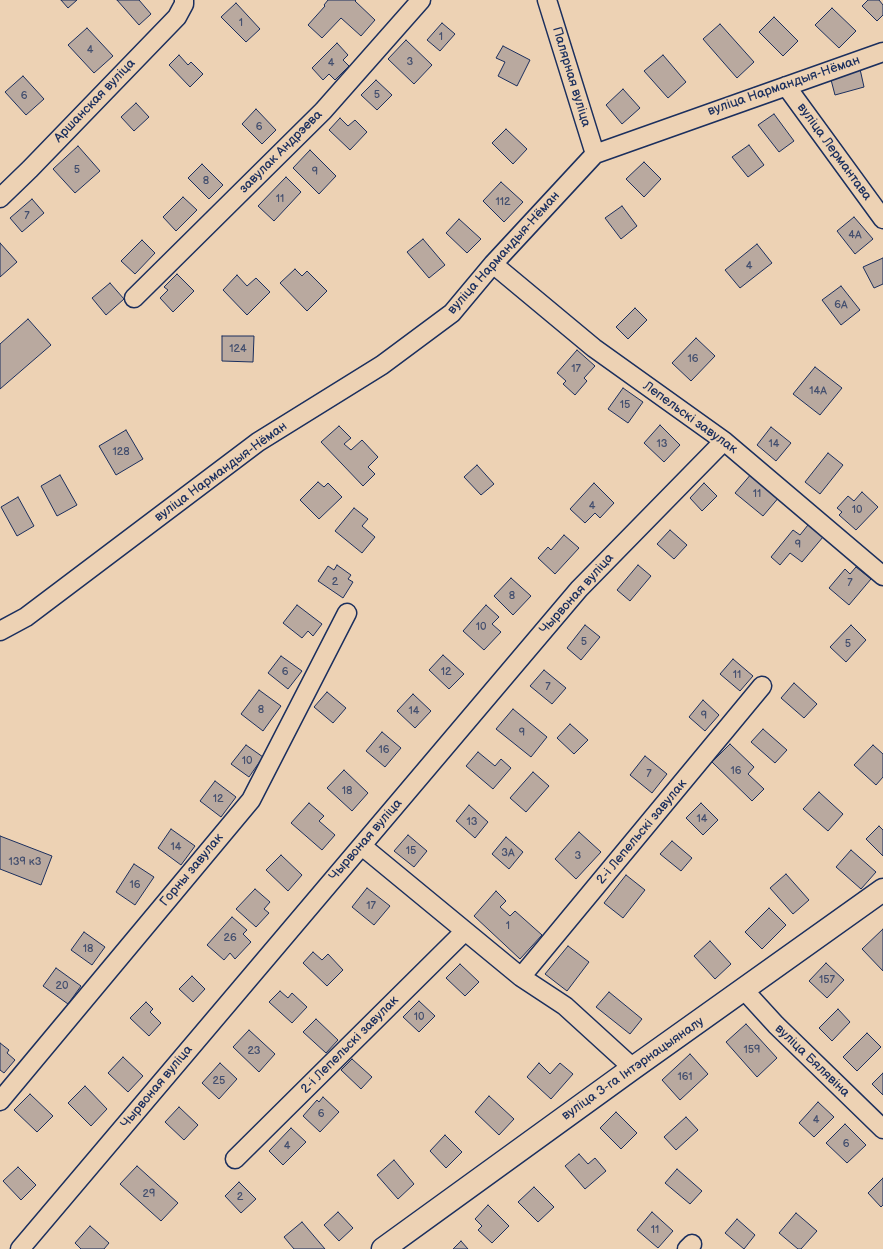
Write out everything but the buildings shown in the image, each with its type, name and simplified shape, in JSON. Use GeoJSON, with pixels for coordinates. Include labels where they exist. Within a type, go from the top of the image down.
{"type":"FeatureCollection","features":[{"type":"Feature","properties":{"kind":"main road","name":"вуліца 3-га Інтэрнацыяналу"},"geometry":{"type":"LineString","coordinates":[[383,1249],[633,1068],[883,890]]}},
{"type":"Feature","properties":{"kind":"street","name":"Аршанская вуліца"},"geometry":{"type":"LineString","coordinates":[[0,198],[177,17],[184,4],[184,0]]}},
{"type":"Feature","properties":{"kind":"street","name":"завулак Андрэева"},"geometry":{"type":"LineString","coordinates":[[134,298],[323,111],[421,0]]}},
{"type":"Feature","properties":{"kind":"street","name":"Палярная вуліца"},"geometry":{"type":"LineString","coordinates":[[547,0],[595,154]]}},
{"type":"Feature","properties":{"kind":"street","name":"вуліца Нармандыя-Нёман"},"geometry":{"type":"LineString","coordinates":[[0,631],[26,617],[258,442],[382,365],[446,318],[452,313],[493,264],[595,154],[883,52]]}},
{"type":"Feature","properties":{"kind":"street","name":"вуліца Лермантава"},"geometry":{"type":"LineString","coordinates":[[786,86],[883,219]]}},
{"type":"Feature","properties":{"kind":"street","name":"Лепельскі завулак"},"geometry":{"type":"LineString","coordinates":[[493,264],[594,348],[724,441],[883,576]]}},
{"type":"Feature","properties":{"kind":"street","name":"Чырвоная вуліца"},"geometry":{"type":"LineString","coordinates":[[20,1249],[579,589],[724,441]]}},
{"type":"Feature","properties":{"kind":"street","name":"Горны завулак"},"geometry":{"type":"LineString","coordinates":[[0,1101],[250,800],[347,613]]}},
{"type":"Feature","properties":{"kind":"street","name":"2-і Лепельскі завулак"},"geometry":{"type":"LineString","coordinates":[[521,977],[762,686]]}},
{"type":"Feature","properties":{"kind":"street"},"geometry":{"type":"LineString","coordinates":[[362,846],[521,977],[565,1006],[633,1068]]}},
{"type":"Feature","properties":{"kind":"street","name":"2-і Лепельскі завулак"},"geometry":{"type":"LineString","coordinates":[[235,1159],[465,931]]}},
{"type":"Feature","properties":{"kind":"street","name":"вуліца Бялявіна"},"geometry":{"type":"LineString","coordinates":[[744,990],[776,1025],[883,1129]]}}]}
